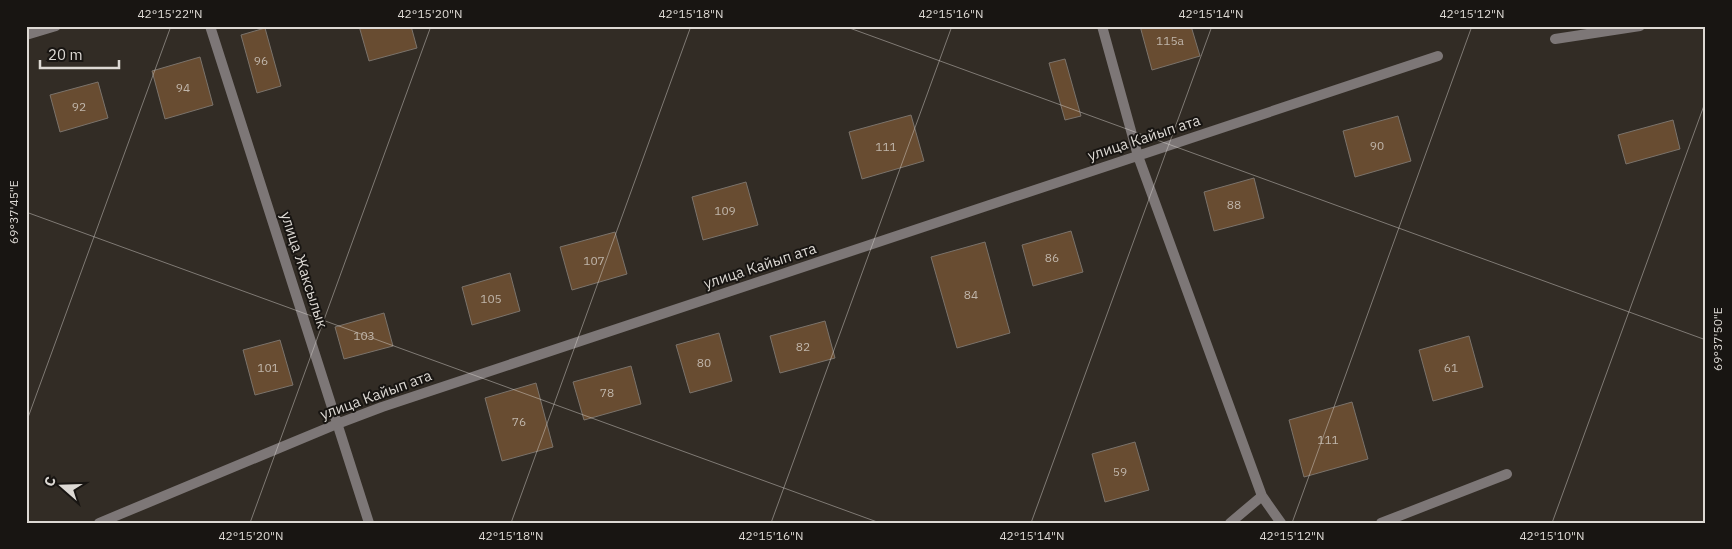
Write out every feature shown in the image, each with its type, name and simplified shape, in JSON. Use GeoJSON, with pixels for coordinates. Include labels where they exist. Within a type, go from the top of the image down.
{"type":"FeatureCollection","features":[{"type":"Feature","properties":{"kind":"street"},"geometry":{"type":"LineString","coordinates":[[26,35],[56,26]]}},
{"type":"Feature","properties":{"kind":"street","name":"улица Жаксылык"},"geometry":{"type":"LineString","coordinates":[[210,26],[369,523]]}},
{"type":"Feature","properties":{"kind":"street"},"geometry":{"type":"LineString","coordinates":[[1102,26],[1138,156],[1262,496],[1281,523]]}},
{"type":"Feature","properties":{"kind":"street"},"geometry":{"type":"LineString","coordinates":[[1555,39],[1640,26]]}},
{"type":"Feature","properties":{"kind":"street","name":"улица Кайып ата"},"geometry":{"type":"LineString","coordinates":[[99,523],[336,424],[382,407],[1438,56]]}},
{"type":"Feature","properties":{"kind":"street"},"geometry":{"type":"LineString","coordinates":[[1381,523],[1507,474]]}},
{"type":"Feature","properties":{"kind":"street"},"geometry":{"type":"LineString","coordinates":[[1230,523],[1262,496]]}},
{"type":"Feature","properties":{"kind":"building"},"geometry":{"type":"Polygon","coordinates":[[[359,26],[411,26],[417,48],[369,61],[359,26]]]}},
{"type":"Feature","properties":{"kind":"building"},"geometry":{"type":"Polygon","coordinates":[[[1140,26],[1191,26],[1200,56],[1152,70],[1140,26]]]}},
{"type":"Feature","properties":{"kind":"building"},"geometry":{"type":"Polygon","coordinates":[[[265,28],[281,86],[257,93],[241,35],[265,28]]]}},
{"type":"Feature","properties":{"kind":"building"},"geometry":{"type":"Polygon","coordinates":[[[200,57],[213,105],[165,119],[152,71],[200,57]]]}},
{"type":"Feature","properties":{"kind":"building"},"geometry":{"type":"Polygon","coordinates":[[[1065,59],[1081,116],[1065,120],[1049,63],[1065,59]]]}},
{"type":"Feature","properties":{"kind":"building"},"geometry":{"type":"Polygon","coordinates":[[[98,82],[108,118],[60,132],[50,95],[98,82]]]}},
{"type":"Feature","properties":{"kind":"building"},"geometry":{"type":"Polygon","coordinates":[[[911,115],[924,161],[862,179],[849,132],[911,115]]]}},
{"type":"Feature","properties":{"kind":"building"},"geometry":{"type":"Polygon","coordinates":[[[1398,116],[1411,161],[1355,177],[1343,131],[1398,116]]]}},
{"type":"Feature","properties":{"kind":"building"},"geometry":{"type":"Polygon","coordinates":[[[1673,120],[1680,149],[1626,164],[1618,135],[1673,120]]]}},
{"type":"Feature","properties":{"kind":"building"},"geometry":{"type":"Polygon","coordinates":[[[1254,178],[1264,218],[1214,231],[1204,192],[1254,178]]]}},
{"type":"Feature","properties":{"kind":"building"},"geometry":{"type":"Polygon","coordinates":[[[746,182],[758,225],[703,240],[692,197],[746,182]]]}},
{"type":"Feature","properties":{"kind":"building"},"geometry":{"type":"Polygon","coordinates":[[[1071,231],[1083,272],[1033,286],[1022,245],[1071,231]]]}},
{"type":"Feature","properties":{"kind":"building"},"geometry":{"type":"Polygon","coordinates":[[[615,232],[627,274],[572,290],[560,247],[615,232]]]}},
{"type":"Feature","properties":{"kind":"building"},"geometry":{"type":"Polygon","coordinates":[[[985,242],[1010,333],[957,348],[931,257],[985,242]]]}},
{"type":"Feature","properties":{"kind":"building"},"geometry":{"type":"Polygon","coordinates":[[[510,273],[520,311],[472,325],[462,287],[510,273]]]}},
{"type":"Feature","properties":{"kind":"building"},"geometry":{"type":"Polygon","coordinates":[[[384,313],[393,346],[344,359],[335,327],[384,313]]]}},
{"type":"Feature","properties":{"kind":"building"},"geometry":{"type":"Polygon","coordinates":[[[825,321],[835,358],[780,373],[770,336],[825,321]]]}},
{"type":"Feature","properties":{"kind":"building"},"geometry":{"type":"Polygon","coordinates":[[[719,333],[732,381],[690,393],[676,345],[719,333]]]}},
{"type":"Feature","properties":{"kind":"building"},"geometry":{"type":"Polygon","coordinates":[[[1469,336],[1483,387],[1433,401],[1419,350],[1469,336]]]}},
{"type":"Feature","properties":{"kind":"building"},"geometry":{"type":"Polygon","coordinates":[[[280,340],[293,385],[255,395],[243,350],[280,340]]]}},
{"type":"Feature","properties":{"kind":"building"},"geometry":{"type":"Polygon","coordinates":[[[631,366],[641,404],[584,420],[573,382],[631,366]]]}},
{"type":"Feature","properties":{"kind":"building"},"geometry":{"type":"Polygon","coordinates":[[[536,383],[553,447],[502,461],[485,398],[536,383]]]}},
{"type":"Feature","properties":{"kind":"building"},"geometry":{"type":"Polygon","coordinates":[[[1352,402],[1368,459],[1304,477],[1289,420],[1352,402]]]}},
{"type":"Feature","properties":{"kind":"building"},"geometry":{"type":"Polygon","coordinates":[[[1135,442],[1149,490],[1105,502],[1092,454],[1135,442]]]}}]}
